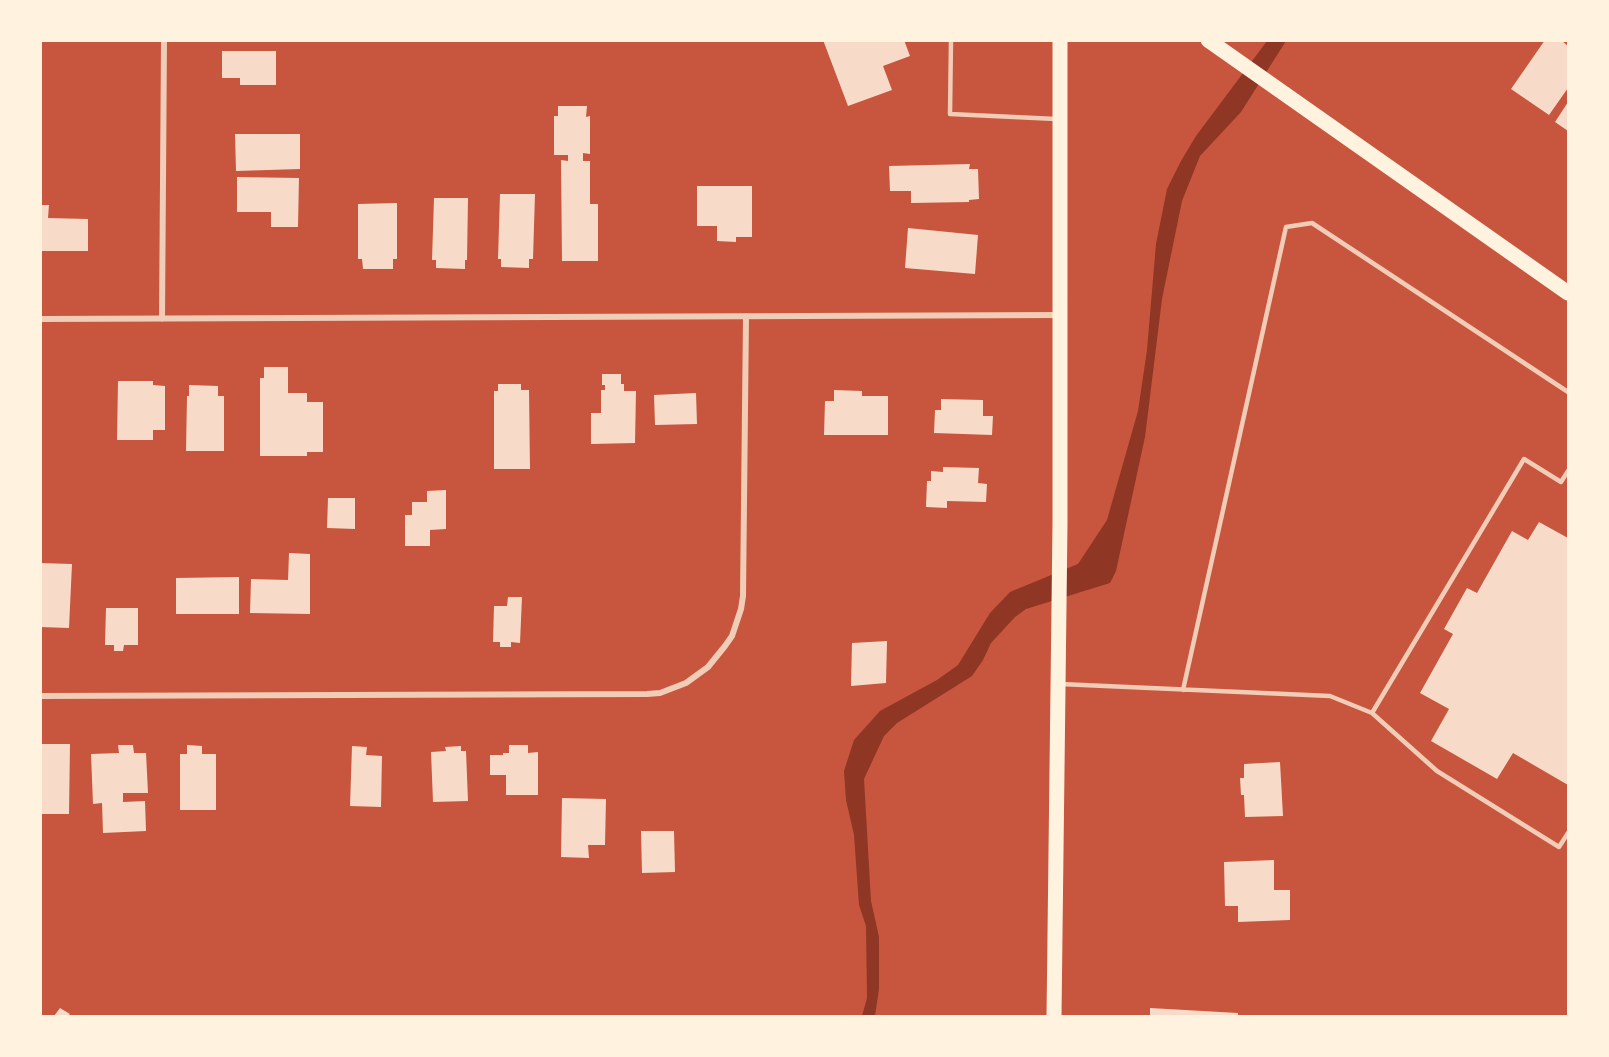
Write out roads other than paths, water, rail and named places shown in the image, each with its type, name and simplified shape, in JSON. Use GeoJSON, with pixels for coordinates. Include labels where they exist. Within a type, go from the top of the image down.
{"type":"FeatureCollection","features":[{"type":"Feature","properties":{"kind":"main road"},"geometry":{"type":"LineString","coordinates":[[1054,1017],[1060,524],[1060,40]]}},
{"type":"Feature","properties":{"kind":"main road"},"geometry":{"type":"LineString","coordinates":[[1208,40],[1569,293]]}},
{"type":"Feature","properties":{"kind":"street"},"geometry":{"type":"LineString","coordinates":[[162,319],[164,40]]}},
{"type":"Feature","properties":{"kind":"street"},"geometry":{"type":"LineString","coordinates":[[40,319],[1060,315]]}},
{"type":"Feature","properties":{"kind":"street"},"geometry":{"type":"LineString","coordinates":[[40,696],[635,694],[660,693],[686,683],[708,666],[725,646],[732,636],[741,609],[746,316]]}},
{"type":"Feature","properties":{"kind":"lane"},"geometry":{"type":"LineString","coordinates":[[951,40],[950,114],[1060,119]]}},
{"type":"Feature","properties":{"kind":"lane"},"geometry":{"type":"LineString","coordinates":[[1183,690],[1286,227],[1312,223],[1569,392]]}},
{"type":"Feature","properties":{"kind":"lane"},"geometry":{"type":"LineString","coordinates":[[1372,713],[1524,459],[1561,482],[1569,471]]}},
{"type":"Feature","properties":{"kind":"lane"},"geometry":{"type":"LineString","coordinates":[[1058,684],[1330,696],[1372,713],[1437,771],[1559,847],[1569,833]]}}]}
